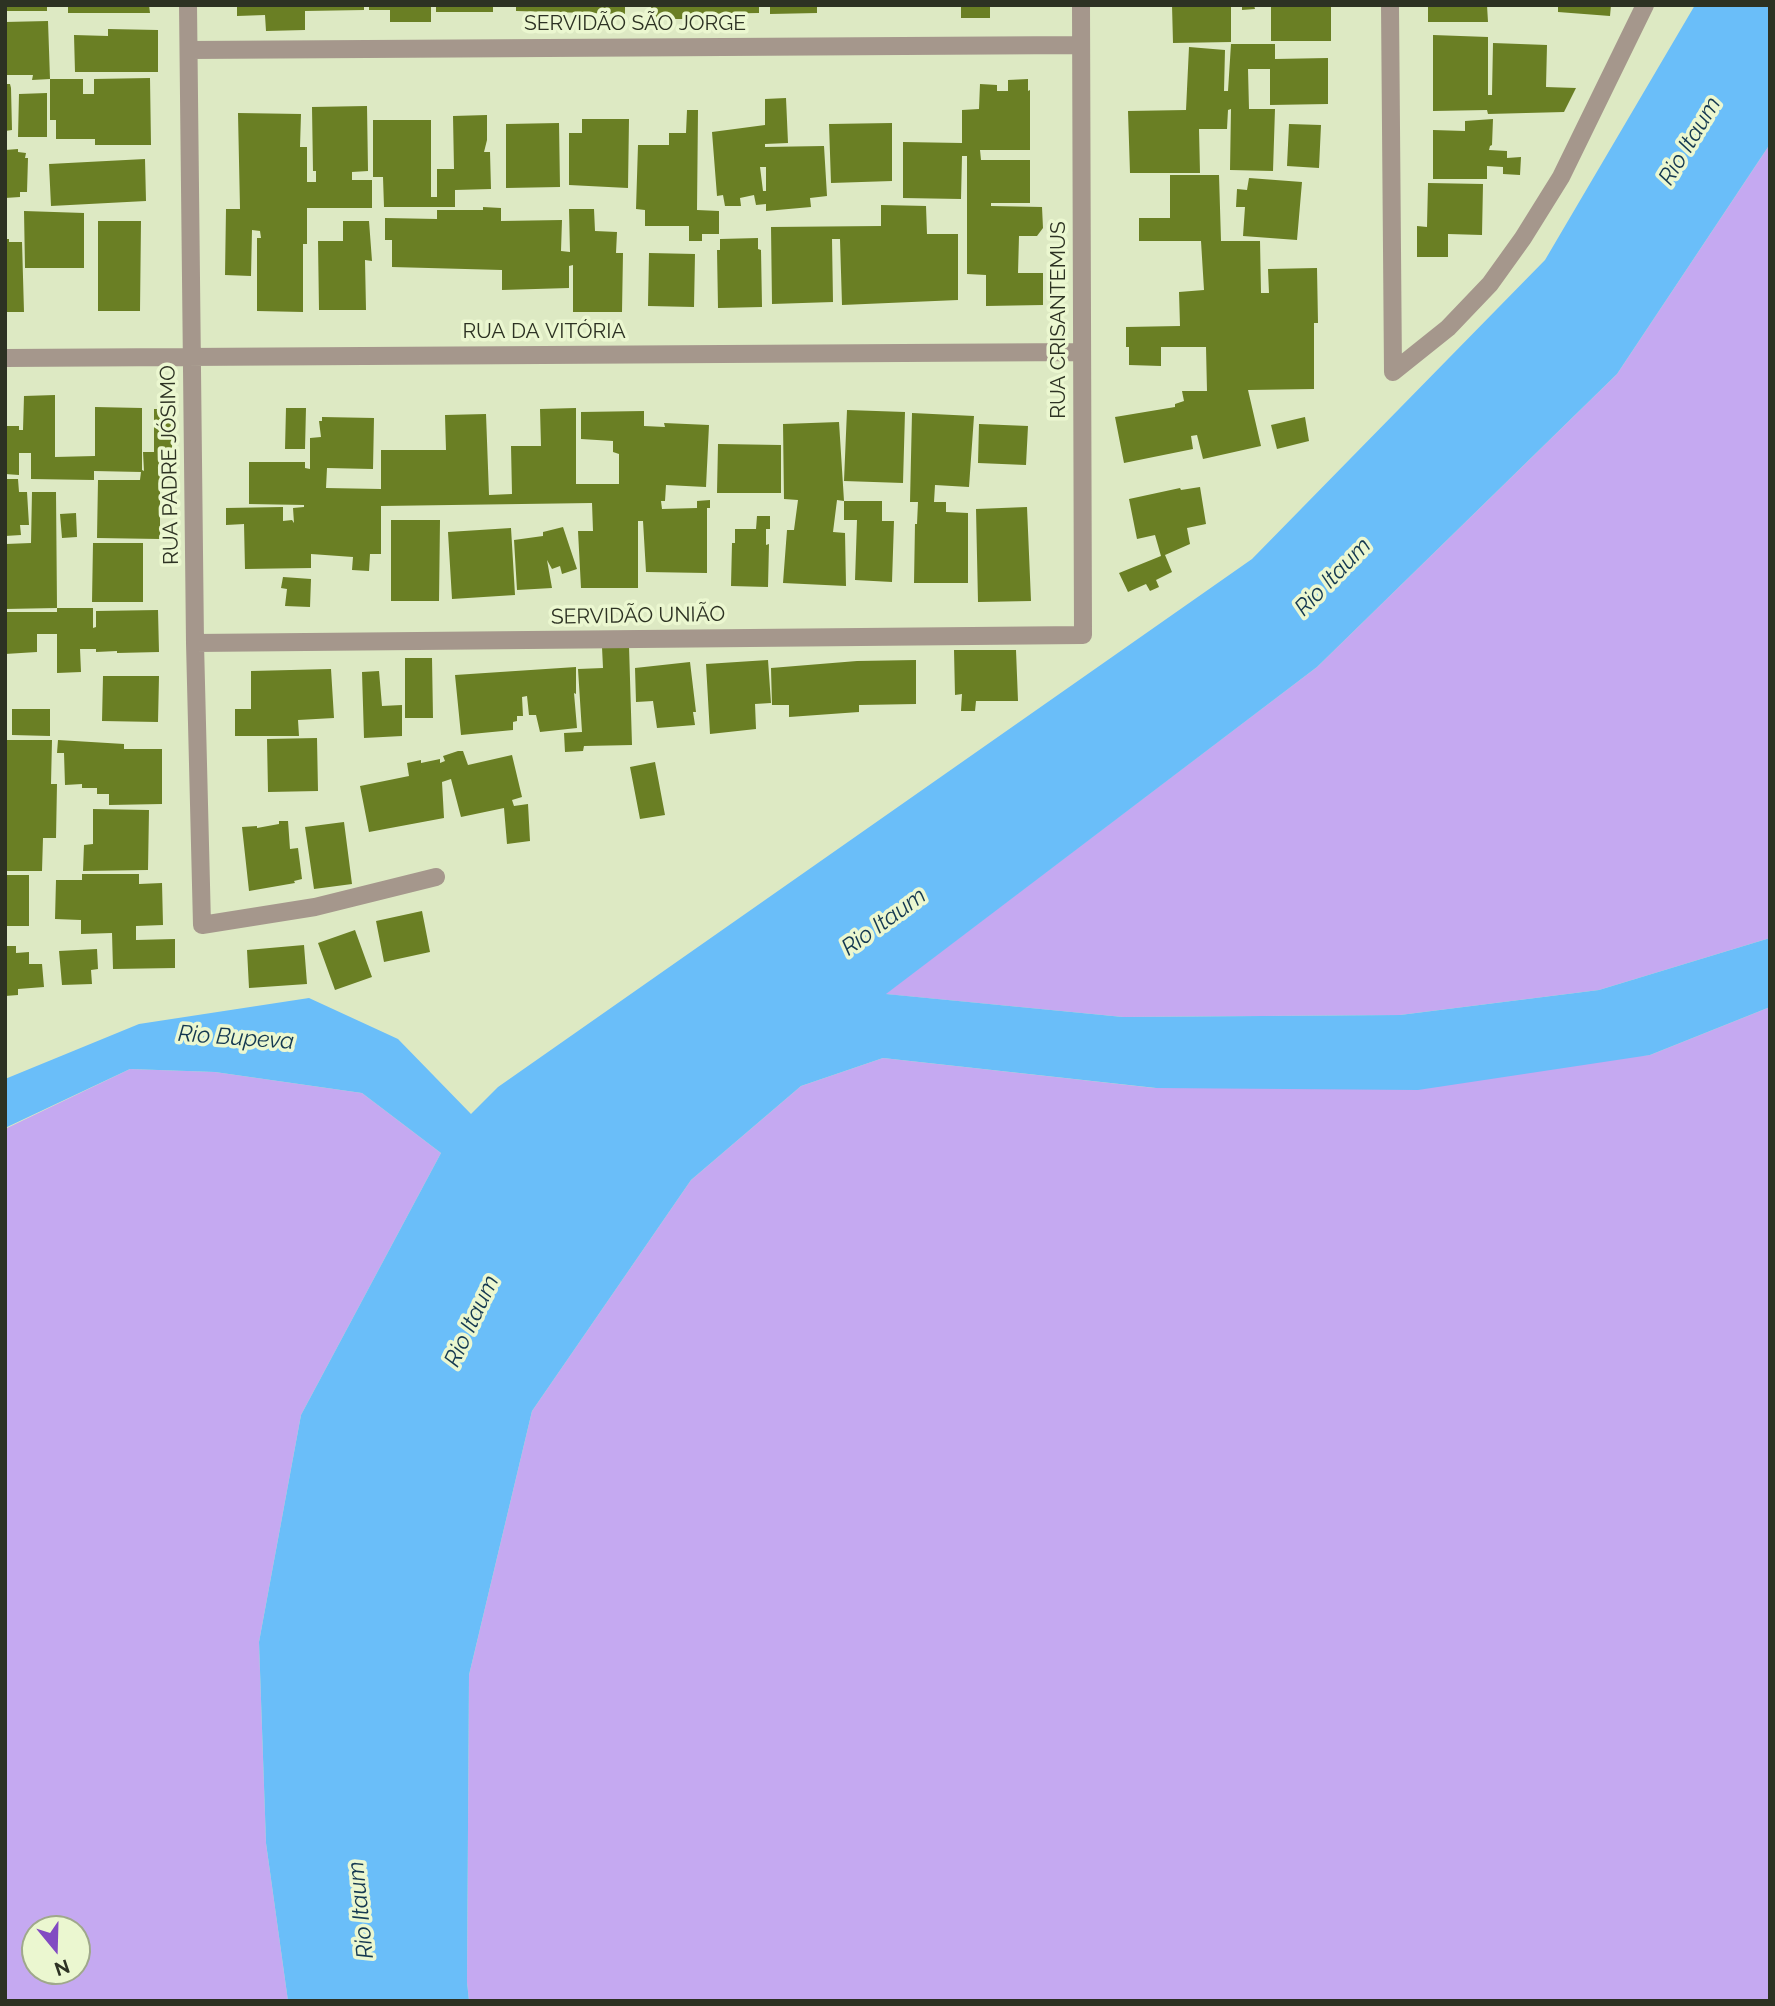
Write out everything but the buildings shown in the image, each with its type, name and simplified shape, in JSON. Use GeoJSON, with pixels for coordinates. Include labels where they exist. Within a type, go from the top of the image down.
{"type":"FeatureCollection","features":[{"type":"Feature","properties":{"kind":"street","name":"RUA PADRE JÓSIMO"},"geometry":{"type":"LineString","coordinates":[[188,5],[195,643],[202,925],[315,907],[436,877]]}},
{"type":"Feature","properties":{"kind":"street","name":"RUA CRISANTEMUS"},"geometry":{"type":"LineString","coordinates":[[1081,5],[1083,635]]}},
{"type":"Feature","properties":{"kind":"street"},"geometry":{"type":"LineString","coordinates":[[1390,5],[1393,372],[1448,328],[1490,284],[1523,238],[1561,177],[1645,5]]}},
{"type":"Feature","properties":{"kind":"street","name":"SERVIDÃO SÃO JORGE"},"geometry":{"type":"LineString","coordinates":[[189,50],[1081,45]]}},
{"type":"Feature","properties":{"kind":"street","name":"RUA DA VITÓRIA"},"geometry":{"type":"LineString","coordinates":[[5,358],[1082,352]]}},
{"type":"Feature","properties":{"kind":"street","name":"SERVIDÃO UNIÃO"},"geometry":{"type":"LineString","coordinates":[[195,643],[1083,635]]}},
{"type":"Feature","properties":{"kind":"shaded area"},"geometry":{"type":"Polygon","coordinates":[[[1770,144],[1770,938],[1599,990],[1400,1015],[1123,1017],[885,994],[1317,667],[1617,374],[1770,144]]]}},
{"type":"Feature","properties":{"kind":"shaded area"},"geometry":{"type":"Polygon","coordinates":[[[1770,1007],[1770,2001],[469,2001],[469,1675],[532,1411],[691,1180],[801,1086],[883,1058],[1155,1088],[1650,1055],[1770,1007]]]}},
{"type":"Feature","properties":{"kind":"shaded area"},"geometry":{"type":"Polygon","coordinates":[[[130,1069],[215,1072],[362,1093],[441,1153],[301,1415],[259,1642],[266,1843],[288,2001],[5,2001],[5,1129],[130,1069]]]}},
{"type":"Feature","properties":{"kind":"water"},"geometry":{"type":"Polygon","coordinates":[[[1695,5],[1770,5],[1770,144],[1617,374],[1317,667],[886,994],[1123,1017],[1400,1015],[1599,990],[1770,938],[1770,1007],[1650,1055],[1418,1090],[1156,1088],[883,1058],[801,1086],[691,1180],[532,1411],[469,1675],[469,2001],[288,2001],[266,1843],[259,1642],[301,1415],[441,1153],[362,1093],[215,1072],[130,1069],[5,1128],[5,1079],[139,1024],[309,998],[398,1039],[471,1114],[498,1087],[1252,559],[1545,260],[1695,5]]]}},
{"type":"Feature","properties":{"kind":"water label","name":"Rio Itaum"},"geometry":{"type":"Point","coordinates":[1690,141]}},
{"type":"Feature","properties":{"kind":"water label","name":"Rio Itaum"},"geometry":{"type":"Point","coordinates":[1333,577]}},
{"type":"Feature","properties":{"kind":"water label","name":"Rio Itaum"},"geometry":{"type":"Point","coordinates":[884,922]}},
{"type":"Feature","properties":{"kind":"water label","name":"Rio Bupeva"},"geometry":{"type":"Point","coordinates":[236,1038]}},
{"type":"Feature","properties":{"kind":"water label","name":"Rio Itaum"},"geometry":{"type":"Point","coordinates":[472,1321]}},
{"type":"Feature","properties":{"kind":"water label","name":"Rio Itaum"},"geometry":{"type":"Point","coordinates":[361,1910]}}]}
